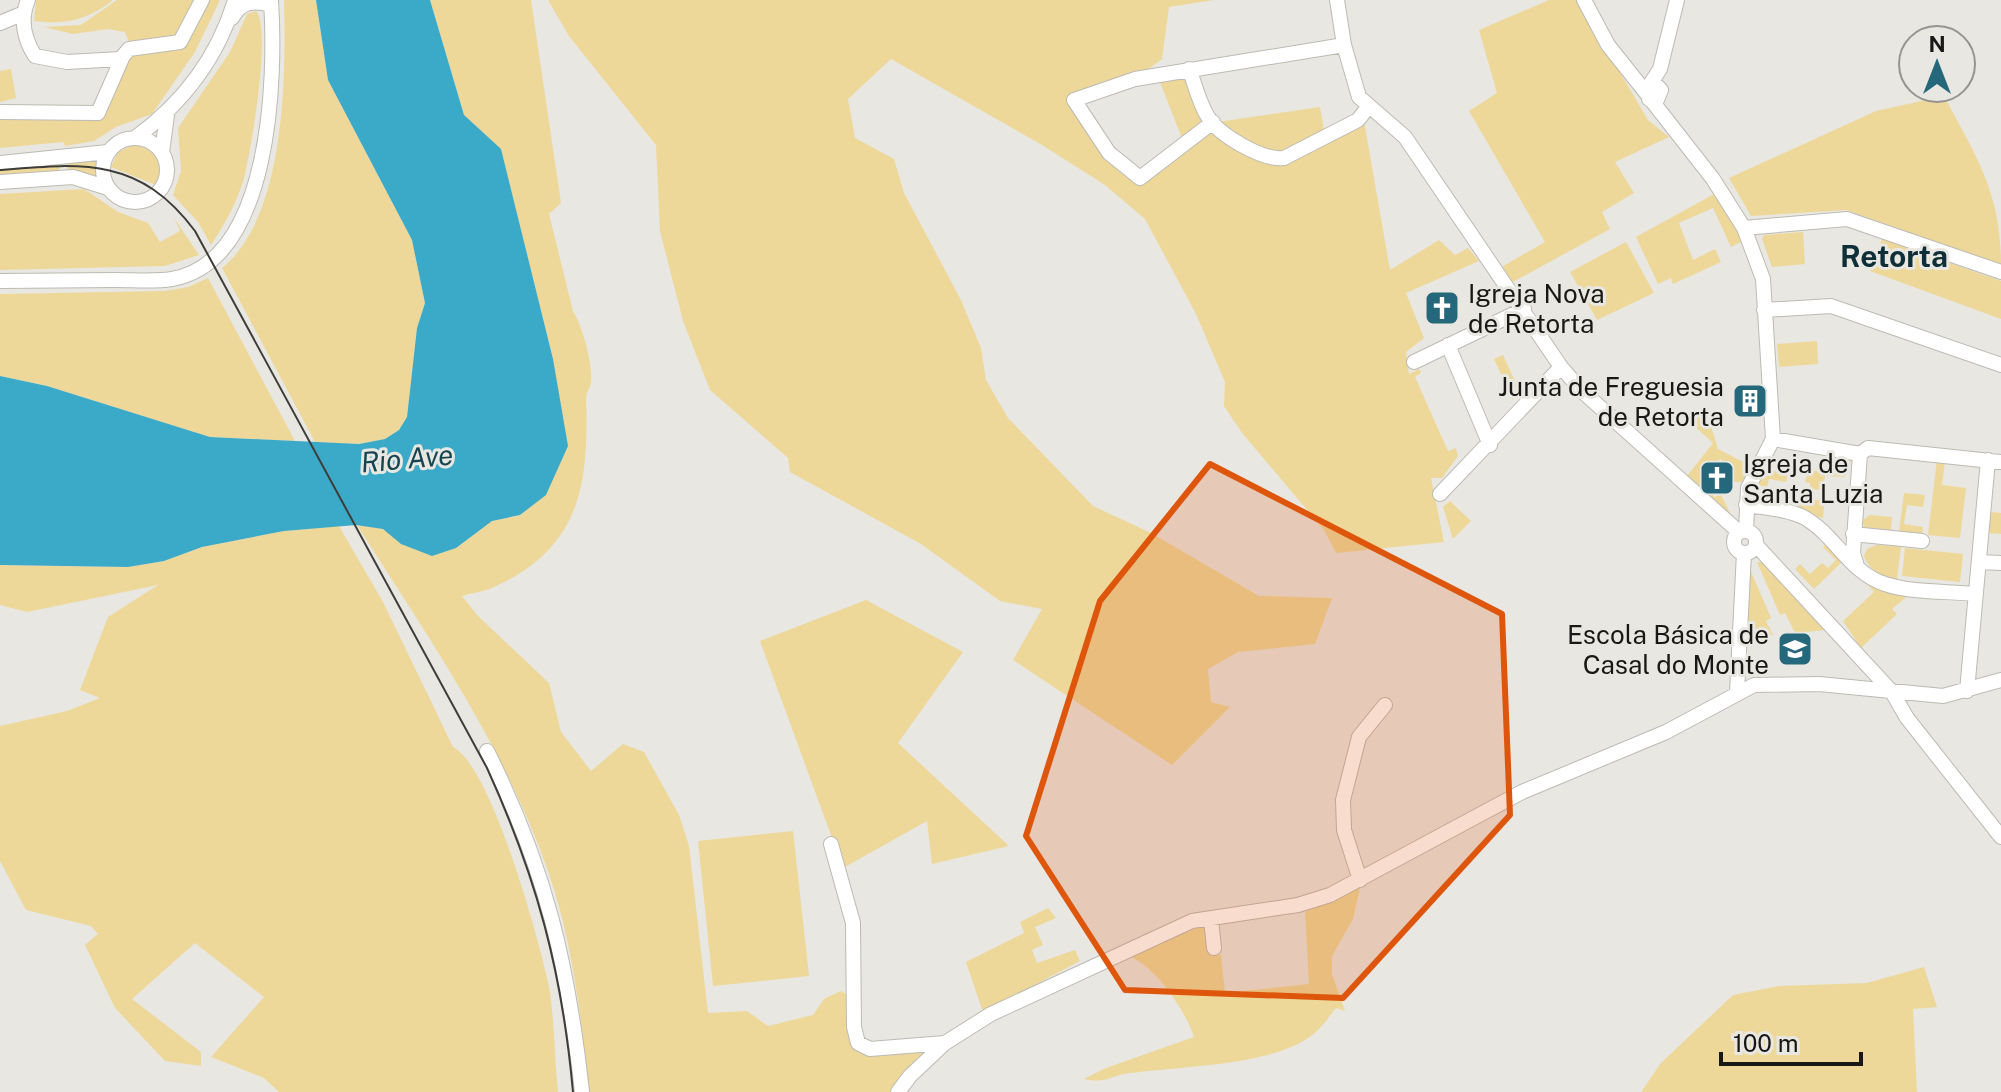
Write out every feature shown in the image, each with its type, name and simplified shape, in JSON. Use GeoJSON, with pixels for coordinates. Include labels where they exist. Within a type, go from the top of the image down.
{"type":"FeatureCollection","features":[{"type":"Feature","properties":{"kind":"street"},"geometry":{"type":"LineString","coordinates":[[0,112],[98,113],[121,59],[129,49],[180,42],[202,0]]}},
{"type":"Feature","properties":{"kind":"street"},"geometry":{"type":"LineString","coordinates":[[227,25],[235,0]]}},
{"type":"Feature","properties":{"kind":"street"},"geometry":{"type":"LineString","coordinates":[[1337,0],[1355,87],[1369,106],[1405,137],[1561,367],[1582,391],[1743,532],[1753,534],[1737,692]]}},
{"type":"Feature","properties":{"kind":"street"},"geometry":{"type":"LineString","coordinates":[[1584,0],[1608,45],[1634,80],[1655,88]]}},
{"type":"Feature","properties":{"kind":"street"},"geometry":{"type":"LineString","coordinates":[[1677,0],[1655,88],[1662,114],[1713,179],[1744,228],[1763,279],[1773,439],[1751,479],[1743,532]]}},
{"type":"Feature","properties":{"kind":"street"},"geometry":{"type":"LineString","coordinates":[[0,281],[171,279],[200,268],[220,255],[246,209],[264,143],[270,93],[271,2],[242,4],[208,61],[167,115],[135,138],[116,145],[108,152],[103,167],[108,188]]}},
{"type":"Feature","properties":{"kind":"street"},"geometry":{"type":"LineString","coordinates":[[26,7],[26,42],[35,56],[67,62],[121,59]]}},
{"type":"Feature","properties":{"kind":"street"},"geometry":{"type":"LineString","coordinates":[[0,23],[26,7]]}},
{"type":"Feature","properties":{"kind":"street"},"geometry":{"type":"LineString","coordinates":[[1213,122],[1140,178],[1109,153],[1074,100],[1135,79],[1344,45]]}},
{"type":"Feature","properties":{"kind":"street"},"geometry":{"type":"LineString","coordinates":[[1189,69],[1213,122],[1255,154],[1272,160],[1284,158],[1358,120],[1369,106]]}},
{"type":"Feature","properties":{"kind":"street"},"geometry":{"type":"LineString","coordinates":[[0,182],[73,177],[108,188],[125,201],[145,201],[155,196],[167,173],[162,152],[167,115]]}},
{"type":"Feature","properties":{"kind":"street"},"geometry":{"type":"LineString","coordinates":[[135,138],[145,140],[162,152]]}},
{"type":"Feature","properties":{"kind":"street"},"geometry":{"type":"LineString","coordinates":[[0,163],[108,152]]}},
{"type":"Feature","properties":{"kind":"street"},"geometry":{"type":"LineString","coordinates":[[1744,228],[1847,219],[2001,272]]}},
{"type":"Feature","properties":{"kind":"street"},"geometry":{"type":"LineString","coordinates":[[1764,310],[1831,306],[2001,365]]}},
{"type":"Feature","properties":{"kind":"street"},"geometry":{"type":"LineString","coordinates":[[1414,362],[1524,309]]}},
{"type":"Feature","properties":{"kind":"street"},"geometry":{"type":"LineString","coordinates":[[1448,345],[1490,445]]}},
{"type":"Feature","properties":{"kind":"street"},"geometry":{"type":"LineString","coordinates":[[1440,494],[1490,445],[1561,367]]}},
{"type":"Feature","properties":{"kind":"street"},"geometry":{"type":"LineString","coordinates":[[1773,439],[1860,454],[1868,448],[1994,461],[1967,691]]}},
{"type":"Feature","properties":{"kind":"street"},"geometry":{"type":"LineString","coordinates":[[1857,567],[1853,534],[1860,454]]}},
{"type":"Feature","properties":{"kind":"street"},"geometry":{"type":"LineString","coordinates":[[1746,505],[1796,514],[1809,520],[1857,567],[1886,585],[1976,594]]}},
{"type":"Feature","properties":{"kind":"street"},"geometry":{"type":"LineString","coordinates":[[1853,534],[1922,541]]}},
{"type":"Feature","properties":{"kind":"street"},"geometry":{"type":"LineString","coordinates":[[1750,549],[1892,692],[1907,718],[2001,837]]}},
{"type":"Feature","properties":{"kind":"street"},"geometry":{"type":"LineString","coordinates":[[1980,562],[2001,563]]}},
{"type":"Feature","properties":{"kind":"street"},"geometry":{"type":"LineString","coordinates":[[898,1092],[910,1076],[945,1043],[991,1014],[1192,921],[1298,905],[1360,880],[1522,792],[1666,732],[1737,692],[1772,682],[1943,696],[2001,680]]}},
{"type":"Feature","properties":{"kind":"street"},"geometry":{"type":"LineString","coordinates":[[1360,880],[1344,830],[1343,800],[1359,737],[1385,705]]}},
{"type":"Feature","properties":{"kind":"street"},"geometry":{"type":"LineString","coordinates":[[487,751],[513,803],[550,907],[573,1004],[582,1092]]}},
{"type":"Feature","properties":{"kind":"street"},"geometry":{"type":"LineString","coordinates":[[831,844],[853,923],[854,1027],[858,1043],[870,1049],[945,1043]]}},
{"type":"Feature","properties":{"kind":"street"},"geometry":{"type":"LineString","coordinates":[[1211,919],[1214,948]]}},
{"type":"Feature","properties":{"kind":"highlighted area"},"geometry":{"type":"Polygon","coordinates":[[[1210,464],[1502,614],[1510,815],[1343,998],[1125,990],[1026,836],[1100,601],[1210,464]]]}},
{"type":"Feature","properties":{"kind":"shaded area"},"geometry":{"type":"Polygon","coordinates":[[[36,0],[113,0],[76,20],[56,22],[34,21],[36,0]]]}},
{"type":"Feature","properties":{"kind":"shaded area"},"geometry":{"type":"Polygon","coordinates":[[[117,0],[198,0],[180,35],[129,42],[125,32],[108,29],[73,34],[44,27],[81,25],[117,0]]]}},
{"type":"Feature","properties":{"kind":"shaded area"},"geometry":{"type":"Polygon","coordinates":[[[207,0],[220,0],[195,52],[152,114],[116,127],[94,141],[65,146],[64,142],[0,148],[0,116],[105,116],[129,57],[135,52],[172,49],[207,0]]]}},
{"type":"Feature","properties":{"kind":"shaded area"},"geometry":{"type":"Polygon","coordinates":[[[284,0],[316,0],[328,80],[412,240],[425,303],[417,328],[407,417],[399,430],[385,439],[359,444],[315,442],[222,268],[243,245],[259,215],[270,180],[282,104],[284,0]]]}},
{"type":"Feature","properties":{"kind":"shaded area"},"geometry":{"type":"Polygon","coordinates":[[[430,0],[531,0],[561,203],[549,214],[573,311],[586,345],[591,374],[586,397],[585,460],[581,487],[573,512],[561,534],[544,554],[521,572],[492,588],[462,596],[478,616],[549,683],[561,732],[591,771],[623,744],[644,752],[679,815],[689,846],[708,1013],[747,1011],[768,1026],[813,1015],[824,999],[841,991],[849,996],[850,1039],[924,1050],[925,1055],[893,1092],[589,1092],[579,1008],[564,925],[530,825],[510,780],[462,692],[357,525],[384,529],[401,544],[456,548],[492,521],[521,515],[553,359],[501,150],[464,115],[430,0]]]}},
{"type":"Feature","properties":{"kind":"shaded area"},"geometry":{"type":"Polygon","coordinates":[[[548,0],[1214,0],[1169,7],[1162,59],[1135,79],[1074,100],[1132,175],[1213,122],[1272,160],[1364,121],[1390,270],[1439,240],[1455,255],[1468,248],[1479,261],[1406,293],[1424,338],[1406,352],[1409,374],[1419,369],[1421,373],[1415,377],[1448,451],[1456,448],[1458,456],[1442,478],[1431,478],[1444,542],[1336,553],[1324,530],[1242,433],[1224,406],[1225,382],[1196,314],[1145,219],[1105,185],[1042,145],[891,59],[848,99],[855,138],[894,159],[904,193],[961,300],[981,348],[986,380],[1008,418],[1093,506],[1151,533],[1259,596],[1332,598],[1315,644],[1238,652],[1208,669],[1211,702],[1230,707],[1172,765],[1013,660],[1042,609],[1000,601],[921,544],[790,472],[788,458],[710,390],[683,321],[660,231],[656,145],[569,36],[548,0]]]}},
{"type":"Feature","properties":{"kind":"shaded area"},"geometry":{"type":"Polygon","coordinates":[[[1549,0],[1577,0],[1648,120],[1669,137],[1615,162],[1634,193],[1602,212],[1610,229],[1511,283],[1503,266],[1545,242],[1469,111],[1497,93],[1479,30],[1549,0]]]}},
{"type":"Feature","properties":{"kind":"shaded area"},"geometry":{"type":"Polygon","coordinates":[[[256,11],[262,41],[261,64],[247,164],[234,204],[211,245],[198,222],[173,195],[181,171],[178,128],[230,52],[247,14],[256,11]]]}},
{"type":"Feature","properties":{"kind":"shaded area"},"geometry":{"type":"Polygon","coordinates":[[[11,69],[16,98],[0,102],[0,71],[11,69]]]}},
{"type":"Feature","properties":{"kind":"shaded area"},"geometry":{"type":"Polygon","coordinates":[[[1185,74],[1203,123],[1183,141],[1158,77],[1185,74]]]}},
{"type":"Feature","properties":{"kind":"shaded area"},"geometry":{"type":"Polygon","coordinates":[[[1908,104],[1948,104],[1977,158],[1992,196],[2001,265],[1846,210],[1751,216],[1729,178],[1876,111],[1908,104]]]}},
{"type":"Feature","properties":{"kind":"shaded area"},"geometry":{"type":"Polygon","coordinates":[[[1320,107],[1324,130],[1282,153],[1257,149],[1218,122],[1320,107]]]}},
{"type":"Feature","properties":{"kind":"shaded area"},"geometry":{"type":"Polygon","coordinates":[[[133,145],[148,150],[160,164],[156,185],[111,167],[118,152],[133,145]]]}},
{"type":"Feature","properties":{"kind":"shaded area"},"geometry":{"type":"Polygon","coordinates":[[[98,157],[97,178],[68,175],[67,160],[98,157]]]}},
{"type":"Feature","properties":{"kind":"shaded area"},"geometry":{"type":"Polygon","coordinates":[[[59,161],[60,176],[0,180],[0,166],[59,161]]]}},
{"type":"Feature","properties":{"kind":"shaded area"},"geometry":{"type":"Polygon","coordinates":[[[84,189],[118,212],[148,223],[160,242],[180,231],[174,218],[199,255],[165,266],[0,270],[0,194],[84,189]]]}},
{"type":"Feature","properties":{"kind":"shaded area"},"geometry":{"type":"Polygon","coordinates":[[[1716,193],[1743,241],[1731,247],[1713,208],[1679,223],[1693,260],[1715,249],[1721,262],[1673,284],[1671,278],[1658,284],[1636,237],[1716,193]]]}},
{"type":"Feature","properties":{"kind":"shaded area"},"geometry":{"type":"Polygon","coordinates":[[[1803,232],[1805,264],[1772,267],[1762,239],[1764,235],[1803,232]]]}},
{"type":"Feature","properties":{"kind":"shaded area"},"geometry":{"type":"Polygon","coordinates":[[[1882,239],[2001,281],[2001,319],[1870,271],[1882,239]]]}},
{"type":"Feature","properties":{"kind":"shaded area"},"geometry":{"type":"Polygon","coordinates":[[[1626,242],[1654,293],[1597,320],[1570,272],[1626,242]]]}},
{"type":"Feature","properties":{"kind":"shaded area"},"geometry":{"type":"Polygon","coordinates":[[[208,278],[295,441],[210,437],[47,386],[0,376],[0,294],[165,291],[188,287],[208,278]]]}},
{"type":"Feature","properties":{"kind":"shaded area"},"geometry":{"type":"Polygon","coordinates":[[[1817,341],[1818,364],[1779,367],[1777,344],[1817,341]]]}},
{"type":"Feature","properties":{"kind":"shaded area"},"geometry":{"type":"Polygon","coordinates":[[[1503,355],[1520,392],[1513,400],[1494,359],[1503,355]]]}},
{"type":"Feature","properties":{"kind":"shaded area"},"geometry":{"type":"Polygon","coordinates":[[[1705,407],[1718,449],[1745,463],[1743,467],[1748,470],[1742,482],[1732,482],[1721,459],[1701,468],[1714,497],[1721,495],[1732,517],[1687,476],[1713,443],[1683,416],[1705,407]]]}},
{"type":"Feature","properties":{"kind":"shaded area"},"geometry":{"type":"Polygon","coordinates":[[[1841,455],[1853,460],[1846,465],[1845,477],[1825,476],[1823,490],[1810,489],[1810,483],[1805,482],[1808,470],[1839,474],[1841,455]]]}},
{"type":"Feature","properties":{"kind":"shaded area"},"geometry":{"type":"Polygon","coordinates":[[[1937,459],[1966,462],[1965,466],[1945,462],[1942,485],[1966,488],[1960,538],[1928,535],[1937,459]]]}},
{"type":"Feature","properties":{"kind":"shaded area"},"geometry":{"type":"Polygon","coordinates":[[[1765,469],[1788,474],[1786,482],[1769,479],[1767,487],[1757,485],[1765,469]]]}},
{"type":"Feature","properties":{"kind":"shaded area"},"geometry":{"type":"Polygon","coordinates":[[[1904,493],[1925,495],[1923,507],[1907,505],[1904,524],[1923,527],[1922,534],[1899,531],[1904,493]]]}},
{"type":"Feature","properties":{"kind":"shaded area"},"geometry":{"type":"Polygon","coordinates":[[[1786,496],[1840,505],[1824,504],[1823,518],[1783,509],[1786,496]]]}},
{"type":"Feature","properties":{"kind":"shaded area"},"geometry":{"type":"Polygon","coordinates":[[[1450,501],[1471,521],[1453,539],[1443,507],[1450,501]]]}},
{"type":"Feature","properties":{"kind":"shaded area"},"geometry":{"type":"Polygon","coordinates":[[[1990,512],[2001,513],[2001,534],[1987,533],[1990,512]]]}},
{"type":"Feature","properties":{"kind":"shaded area"},"geometry":{"type":"Polygon","coordinates":[[[1870,515],[1892,517],[1891,530],[1864,527],[1863,520],[1870,515]]]}},
{"type":"Feature","properties":{"kind":"shaded area"},"geometry":{"type":"Polygon","coordinates":[[[339,526],[383,602],[453,747],[468,761],[482,785],[511,854],[548,982],[558,1092],[279,1092],[264,1078],[211,1057],[264,997],[195,943],[132,999],[201,1052],[201,1066],[165,1061],[115,1008],[85,945],[98,934],[91,926],[26,910],[0,861],[0,726],[67,711],[100,698],[80,690],[108,617],[158,585],[27,612],[0,605],[0,565],[128,567],[164,561],[202,547],[284,531],[339,526]]]}},
{"type":"Feature","properties":{"kind":"shaded area"},"geometry":{"type":"Polygon","coordinates":[[[1827,543],[1844,560],[1814,589],[1795,569],[1800,564],[1810,574],[1822,563],[1828,568],[1836,560],[1823,547],[1827,543]]]}},
{"type":"Feature","properties":{"kind":"shaded area"},"geometry":{"type":"Polygon","coordinates":[[[1876,545],[1901,546],[1897,580],[1877,572],[1866,561],[1864,556],[1867,549],[1876,545]]]}},
{"type":"Feature","properties":{"kind":"shaded area"},"geometry":{"type":"Polygon","coordinates":[[[1905,548],[1963,554],[1960,582],[1902,576],[1905,548]]]}},
{"type":"Feature","properties":{"kind":"shaded area"},"geometry":{"type":"Polygon","coordinates":[[[1757,562],[1766,563],[1826,630],[1795,633],[1785,613],[1780,615],[1757,562]]]}},
{"type":"Feature","properties":{"kind":"shaded area"},"geometry":{"type":"Polygon","coordinates":[[[1749,567],[1771,618],[1766,621],[1773,635],[1744,638],[1749,567]]]}},
{"type":"Feature","properties":{"kind":"shaded area"},"geometry":{"type":"Polygon","coordinates":[[[1867,584],[1911,593],[1892,609],[1897,614],[1861,648],[1843,621],[1874,592],[1867,584]]]}},
{"type":"Feature","properties":{"kind":"shaded area"},"geometry":{"type":"Polygon","coordinates":[[[866,600],[963,652],[898,743],[1009,846],[932,864],[927,821],[843,868],[760,641],[866,600]]]}},
{"type":"Feature","properties":{"kind":"shaded area"},"geometry":{"type":"Polygon","coordinates":[[[793,831],[809,976],[713,986],[698,841],[793,831]]]}},
{"type":"Feature","properties":{"kind":"shaded area"},"geometry":{"type":"Polygon","coordinates":[[[1360,888],[1353,919],[1332,956],[1332,974],[1345,1011],[1336,1008],[1316,1032],[1278,1052],[1254,1058],[1131,1073],[1104,1080],[1084,1079],[1106,1068],[1194,1037],[1168,990],[1148,968],[1128,956],[1202,925],[1206,929],[1210,954],[1221,955],[1225,993],[1309,984],[1305,912],[1360,888]]]}},
{"type":"Feature","properties":{"kind":"shaded area"},"geometry":{"type":"Polygon","coordinates":[[[1048,908],[1056,918],[1035,927],[1043,945],[1032,950],[1037,963],[1075,950],[1080,961],[983,1012],[966,962],[1024,933],[1020,922],[1048,908]]]}},
{"type":"Feature","properties":{"kind":"shaded area"},"geometry":{"type":"Polygon","coordinates":[[[1924,967],[1937,1007],[1913,1009],[1917,1092],[1641,1092],[1661,1063],[1733,995],[1779,986],[1867,983],[1924,967]]]}},
{"type":"Feature","properties":{"kind":"water","name":"Rio Ave"},"geometry":{"type":"Polygon","coordinates":[[[316,0],[430,0],[464,115],[501,149],[553,359],[568,446],[546,495],[520,515],[492,521],[456,548],[432,556],[401,544],[383,529],[356,525],[284,531],[202,547],[164,561],[128,567],[0,565],[0,376],[47,386],[210,437],[359,444],[385,439],[399,430],[407,417],[417,328],[425,303],[412,240],[328,80],[316,0]]]}},
{"type":"Feature","properties":{"kind":"tram line"},"geometry":{"type":"LineString","coordinates":[[0,170],[84,167],[131,177],[153,189],[195,231],[487,768],[520,848],[545,926],[562,1006],[573,1092]]}},
{"type":"Feature","properties":{"kind":"place","name":"Igreja Nova de Retorta"},"geometry":{"type":"Point","coordinates":[1442,308]}},
{"type":"Feature","properties":{"kind":"place","name":"Junta de Freguesia de Retorta"},"geometry":{"type":"Point","coordinates":[1750,401]}},
{"type":"Feature","properties":{"kind":"place","name":"Igreja de Santa Luzia"},"geometry":{"type":"Point","coordinates":[1717,478]}},
{"type":"Feature","properties":{"kind":"place","name":"Escola Básica de Casal do Monte"},"geometry":{"type":"Point","coordinates":[1795,649]}},
{"type":"Feature","properties":{"kind":"district","name":"Retorta"},"geometry":{"type":"Point","coordinates":[1894,256]}}]}
